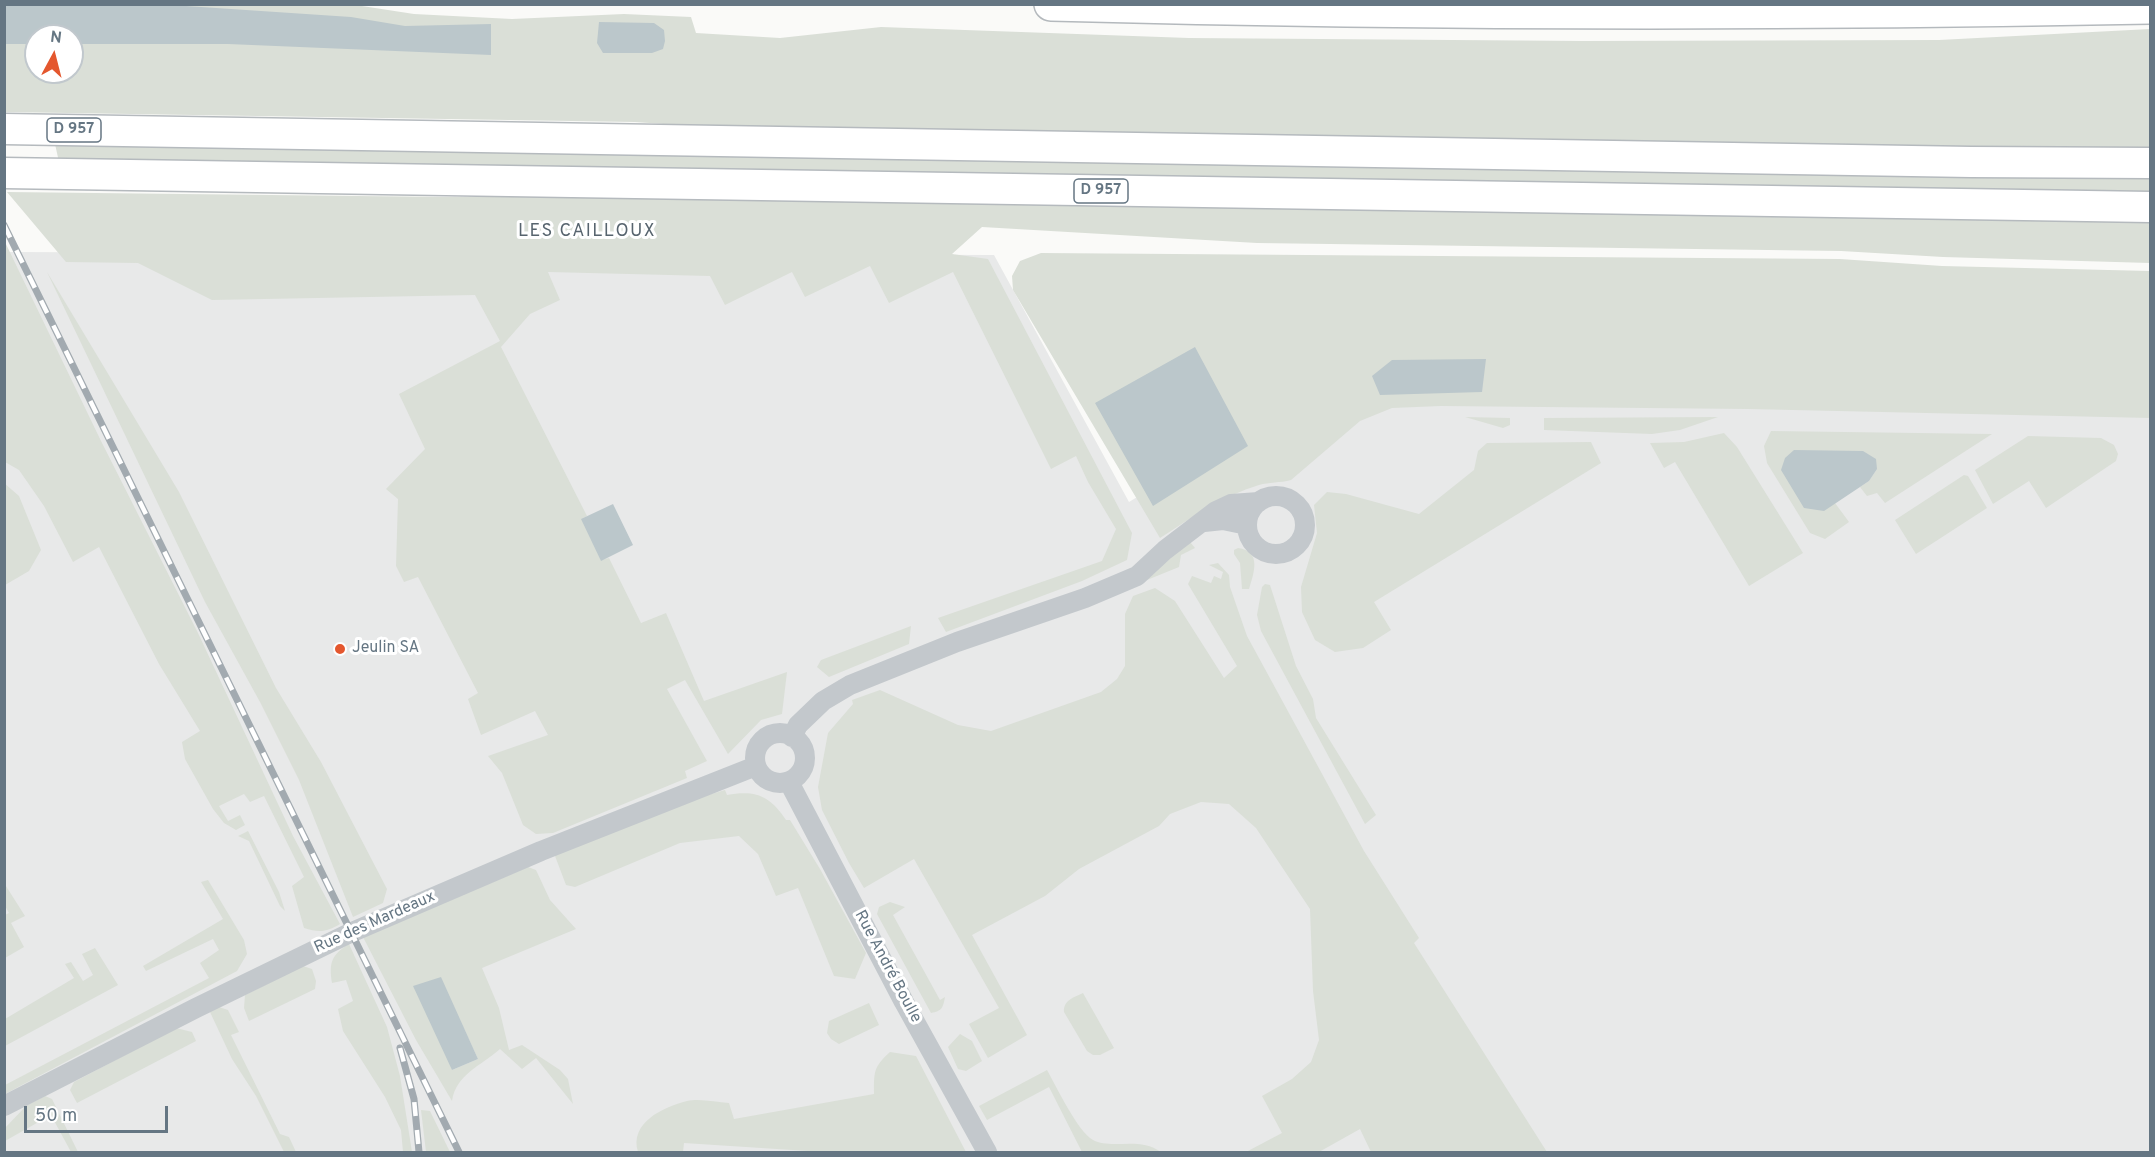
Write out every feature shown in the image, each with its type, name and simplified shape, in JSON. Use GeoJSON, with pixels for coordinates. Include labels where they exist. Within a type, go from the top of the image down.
{"type":"FeatureCollection","features":[{"type":"Feature","properties":{"kind":"highway"},"geometry":{"type":"LineString","coordinates":[[1051,4],[1644,12],[2151,7]]}},
{"type":"Feature","properties":{"kind":"main road","name":"D 957"},"geometry":{"type":"LineString","coordinates":[[4,129],[1959,162],[2151,163]]}},
{"type":"Feature","properties":{"kind":"main road","name":"D 957"},"geometry":{"type":"LineString","coordinates":[[4,173],[2151,207]]}},
{"type":"Feature","properties":{"kind":"street"},"geometry":{"type":"LineString","coordinates":[[792,737],[798,725],[823,701],[850,685],[957,642],[1085,598],[1137,576],[1165,550],[1216,511],[1231,504],[1259,502],[1273,497],[1281,497],[1294,502],[1304,515],[1306,525],[1304,535],[1292,550],[1284,554],[1264,552],[1250,538],[1247,525],[1249,516],[1259,502]]}},
{"type":"Feature","properties":{"kind":"street"},"geometry":{"type":"LineString","coordinates":[[1204,522],[1223,520],[1247,525]]}},
{"type":"Feature","properties":{"kind":"street"},"geometry":{"type":"LineString","coordinates":[[777,734],[792,737],[802,748],[805,756],[801,771],[789,782],[773,782],[760,773],[756,766],[756,752],[764,740],[777,734]]}},
{"type":"Feature","properties":{"kind":"street","name":"Rue des Mardeaux"},"geometry":{"type":"LineString","coordinates":[[4,1106],[165,1023],[350,933],[541,851],[756,766]]}},
{"type":"Feature","properties":{"kind":"street","name":"Rue André Boulle"},"geometry":{"type":"LineString","coordinates":[[789,782],[904,1002],[987,1152]]}},
{"type":"Feature","properties":{"kind":"shaded area"},"geometry":{"type":"Polygon","coordinates":[[[5,4],[349,4],[414,14],[512,19],[624,14],[691,17],[696,33],[780,38],[881,27],[1189,38],[1584,41],[1939,40],[2150,29],[2150,150],[736,129],[635,122],[5,112],[5,4]]]}},
{"type":"Feature","properties":{"kind":"shaded area"},"geometry":{"type":"Polygon","coordinates":[[[5,4],[171,5],[351,17],[405,26],[491,24],[491,55],[228,44],[84,44],[84,24],[24,24],[24,44],[5,44],[5,4]]]}},
{"type":"Feature","properties":{"kind":"shaded area"},"geometry":{"type":"Polygon","coordinates":[[[599,22],[654,23],[664,30],[663,49],[652,53],[603,53],[597,43],[599,22]]]}},
{"type":"Feature","properties":{"kind":"shaded area"},"geometry":{"type":"Polygon","coordinates":[[[55,144],[2150,175],[2150,196],[59,162],[55,144]]]}},
{"type":"Feature","properties":{"kind":"shaded area"},"geometry":{"type":"Polygon","coordinates":[[[7,192],[446,197],[772,196],[2150,221],[2150,263],[1943,257],[1841,251],[1257,243],[982,227],[952,254],[988,259],[1132,533],[1127,560],[1082,581],[946,632],[938,618],[1102,561],[1116,529],[1088,482],[1076,456],[1051,469],[953,272],[889,303],[870,266],[805,297],[792,272],[725,305],[710,276],[548,272],[560,300],[530,314],[501,347],[587,516],[582,519],[601,560],[609,558],[641,623],[666,613],[704,701],[787,672],[782,714],[761,720],[728,754],[685,680],[667,689],[707,761],[685,771],[687,778],[553,833],[536,834],[523,825],[502,773],[488,756],[548,735],[535,711],[481,735],[468,699],[478,693],[418,577],[404,582],[396,566],[398,499],[386,489],[425,449],[399,394],[500,341],[475,295],[212,300],[138,263],[66,262],[7,192]]]}},
{"type":"Feature","properties":{"kind":"shaded area"},"geometry":{"type":"Polygon","coordinates":[[[4,240],[101,441],[198,633],[293,836],[340,924],[335,927],[323,931],[304,928],[292,886],[304,877],[264,796],[250,802],[244,794],[219,806],[228,821],[240,815],[245,825],[236,830],[224,823],[213,809],[185,759],[182,742],[200,731],[159,664],[99,547],[73,562],[44,506],[19,470],[5,462],[4,240]]]}},
{"type":"Feature","properties":{"kind":"shaded area"},"geometry":{"type":"Polygon","coordinates":[[[5,252],[994,255],[1129,502],[1256,424],[1361,367],[2150,379],[2150,1152],[5,1152],[5,252]]]}},
{"type":"Feature","properties":{"kind":"shaded area"},"geometry":{"type":"Polygon","coordinates":[[[1041,253],[1840,259],[1942,266],[2150,271],[2150,418],[1748,409],[1441,406],[1392,408],[1360,421],[1291,480],[1259,485],[1233,495],[1160,538],[1013,290],[1012,276],[1020,261],[1041,253]]]}},
{"type":"Feature","properties":{"kind":"shaded area"},"geometry":{"type":"Polygon","coordinates":[[[47,272],[179,492],[276,688],[321,762],[387,889],[383,903],[353,917],[299,780],[260,702],[205,602],[47,272]]]}},
{"type":"Feature","properties":{"kind":"shaded area"},"geometry":{"type":"Polygon","coordinates":[[[1195,347],[1248,446],[1153,506],[1095,403],[1195,347]]]}},
{"type":"Feature","properties":{"kind":"shaded area"},"geometry":{"type":"Polygon","coordinates":[[[1486,359],[1482,392],[1380,395],[1372,376],[1392,360],[1486,359]]]}},
{"type":"Feature","properties":{"kind":"shaded area"},"geometry":{"type":"Polygon","coordinates":[[[1465,417],[1510,418],[1510,425],[1503,428],[1465,417]]]}},
{"type":"Feature","properties":{"kind":"shaded area"},"geometry":{"type":"Polygon","coordinates":[[[1718,417],[1680,430],[1652,434],[1544,430],[1544,418],[1718,417]]]}},
{"type":"Feature","properties":{"kind":"shaded area"},"geometry":{"type":"Polygon","coordinates":[[[1771,431],[1992,434],[1885,503],[1877,493],[1867,496],[1860,487],[1869,481],[1877,469],[1824,510],[1835,503],[1849,522],[1825,539],[1810,533],[1767,463],[1764,446],[1771,431]]]}},
{"type":"Feature","properties":{"kind":"shaded area"},"geometry":{"type":"Polygon","coordinates":[[[1724,433],[1737,447],[1803,553],[1749,586],[1675,462],[1664,468],[1650,443],[1684,442],[1724,433]]]}},
{"type":"Feature","properties":{"kind":"shaded area"},"geometry":{"type":"Polygon","coordinates":[[[2028,436],[2101,438],[2114,445],[2118,454],[2116,461],[2046,508],[2029,481],[1993,504],[1975,470],[2028,436]]]}},
{"type":"Feature","properties":{"kind":"shaded area"},"geometry":{"type":"Polygon","coordinates":[[[1591,442],[1601,463],[1374,602],[1391,630],[1363,648],[1335,652],[1315,640],[1302,612],[1301,587],[1317,533],[1314,505],[1327,492],[1346,494],[1419,514],[1474,470],[1478,451],[1487,443],[1591,442]]]}},
{"type":"Feature","properties":{"kind":"shaded area"},"geometry":{"type":"Polygon","coordinates":[[[1794,450],[1863,451],[1876,459],[1877,469],[1869,481],[1824,511],[1804,508],[1781,470],[1785,458],[1794,450]]]}},
{"type":"Feature","properties":{"kind":"shaded area"},"geometry":{"type":"Polygon","coordinates":[[[1964,475],[1968,476],[1987,508],[1916,554],[1895,520],[1964,475]]]}},
{"type":"Feature","properties":{"kind":"shaded area"},"geometry":{"type":"Polygon","coordinates":[[[4,483],[19,496],[41,550],[29,571],[5,585],[4,483]]]}},
{"type":"Feature","properties":{"kind":"shaded area"},"geometry":{"type":"Polygon","coordinates":[[[613,504],[633,545],[601,561],[581,519],[613,504]]]}},
{"type":"Feature","properties":{"kind":"shaded area"},"geometry":{"type":"Polygon","coordinates":[[[1190,542],[1195,548],[1181,555],[1179,567],[1147,580],[1145,577],[1190,542]]]}},
{"type":"Feature","properties":{"kind":"shaded area"},"geometry":{"type":"Polygon","coordinates":[[[1238,548],[1251,553],[1253,558],[1254,570],[1249,589],[1242,589],[1240,563],[1234,554],[1234,550],[1238,548]]]}},
{"type":"Feature","properties":{"kind":"shaded area"},"geometry":{"type":"Polygon","coordinates":[[[1218,563],[1229,575],[1230,587],[1247,636],[1364,851],[1419,938],[1414,943],[1547,1152],[1371,1152],[1360,1129],[1319,1152],[1246,1152],[1282,1133],[1262,1096],[1292,1079],[1311,1062],[1319,1040],[1313,991],[1310,909],[1256,828],[1229,804],[1201,802],[1170,814],[1159,826],[1079,869],[1045,896],[972,935],[1027,1035],[988,1058],[969,1024],[999,1008],[914,859],[864,888],[849,863],[822,810],[818,787],[828,733],[853,704],[852,700],[880,690],[958,725],[991,731],[1101,692],[1117,679],[1125,666],[1125,614],[1133,596],[1155,588],[1175,601],[1224,678],[1237,666],[1188,584],[1192,576],[1211,583],[1214,576],[1221,579],[1223,572],[1209,565],[1218,563]]]}},
{"type":"Feature","properties":{"kind":"shaded area"},"geometry":{"type":"Polygon","coordinates":[[[1265,584],[1270,585],[1296,666],[1313,699],[1316,718],[1376,815],[1365,824],[1261,631],[1257,615],[1262,587],[1265,584]]]}},
{"type":"Feature","properties":{"kind":"shaded area"},"geometry":{"type":"Polygon","coordinates":[[[911,626],[909,644],[829,677],[817,667],[821,660],[911,626]]]}},
{"type":"Feature","properties":{"kind":"shaded area"},"geometry":{"type":"Polygon","coordinates":[[[725,790],[727,795],[746,793],[768,800],[786,820],[790,820],[866,953],[855,979],[834,976],[798,888],[776,896],[758,854],[739,836],[680,843],[575,887],[566,885],[555,856],[559,851],[691,800],[725,790]]]}},
{"type":"Feature","properties":{"kind":"shaded area"},"geometry":{"type":"Polygon","coordinates":[[[248,831],[279,892],[285,911],[280,906],[249,841],[238,836],[248,831]]]}},
{"type":"Feature","properties":{"kind":"shaded area"},"geometry":{"type":"Polygon","coordinates":[[[528,867],[536,870],[550,900],[576,929],[482,968],[499,1008],[509,1050],[522,1045],[560,1070],[568,1079],[573,1104],[536,1058],[522,1069],[500,1049],[464,1077],[454,1092],[452,1101],[416,1040],[363,937],[528,867]],[[440,977],[452,1070],[478,1059],[440,977]]]}},
{"type":"Feature","properties":{"kind":"shaded area"},"geometry":{"type":"Polygon","coordinates":[[[208,880],[244,940],[247,954],[237,971],[5,1094],[5,1085],[209,978],[200,963],[219,950],[213,939],[146,971],[143,966],[223,919],[201,882],[208,880]]]}},
{"type":"Feature","properties":{"kind":"shaded area"},"geometry":{"type":"Polygon","coordinates":[[[4,883],[25,916],[11,923],[24,947],[5,958],[5,915],[9,913],[5,906],[4,883]]]}},
{"type":"Feature","properties":{"kind":"shaded area"},"geometry":{"type":"Polygon","coordinates":[[[890,902],[905,907],[893,915],[940,1000],[945,997],[943,1006],[938,1011],[931,1013],[877,914],[879,907],[890,902]]]}},
{"type":"Feature","properties":{"kind":"shaded area"},"geometry":{"type":"Polygon","coordinates":[[[349,944],[387,1027],[400,1076],[412,1152],[403,1152],[401,1130],[385,1097],[343,1031],[338,1009],[353,1001],[346,980],[332,983],[331,965],[338,952],[349,944]]]}},
{"type":"Feature","properties":{"kind":"shaded area"},"geometry":{"type":"Polygon","coordinates":[[[95,948],[118,985],[5,1046],[5,1019],[74,978],[65,964],[71,962],[83,981],[93,975],[82,954],[95,948]]]}},
{"type":"Feature","properties":{"kind":"shaded area"},"geometry":{"type":"Polygon","coordinates":[[[303,966],[312,969],[316,981],[315,989],[249,1021],[244,1008],[245,995],[303,966]]]}},
{"type":"Feature","properties":{"kind":"shaded area"},"geometry":{"type":"Polygon","coordinates":[[[441,977],[478,1059],[452,1070],[413,986],[441,977]]]}},
{"type":"Feature","properties":{"kind":"shaded area"},"geometry":{"type":"Polygon","coordinates":[[[1083,993],[1114,1048],[1100,1055],[1093,1055],[1087,1051],[1064,1012],[1067,1002],[1083,993]]]}},
{"type":"Feature","properties":{"kind":"shaded area"},"geometry":{"type":"Polygon","coordinates":[[[869,1003],[879,1025],[839,1044],[831,1039],[827,1033],[829,1021],[869,1003]]]}},
{"type":"Feature","properties":{"kind":"shaded area"},"geometry":{"type":"Polygon","coordinates":[[[219,1007],[228,1010],[239,1032],[231,1035],[280,1134],[289,1137],[296,1152],[284,1152],[256,1096],[232,1059],[210,1012],[219,1007]]]}},
{"type":"Feature","properties":{"kind":"shaded area"},"geometry":{"type":"Polygon","coordinates":[[[176,1028],[192,1032],[196,1041],[77,1103],[70,1090],[74,1082],[176,1028]]]}},
{"type":"Feature","properties":{"kind":"shaded area"},"geometry":{"type":"Polygon","coordinates":[[[960,1034],[972,1041],[982,1061],[966,1071],[958,1069],[948,1047],[960,1034]]]}},
{"type":"Feature","properties":{"kind":"shaded area"},"geometry":{"type":"Polygon","coordinates":[[[890,1052],[916,1056],[966,1152],[823,1152],[684,1143],[683,1152],[638,1152],[638,1133],[643,1125],[668,1107],[687,1101],[729,1103],[734,1119],[874,1094],[876,1071],[880,1062],[890,1052]]]}},
{"type":"Feature","properties":{"kind":"shaded area"},"geometry":{"type":"Polygon","coordinates":[[[1047,1070],[1074,1119],[1093,1140],[1109,1144],[1144,1145],[1161,1152],[1082,1152],[1049,1087],[987,1120],[979,1106],[1047,1070]]]}},
{"type":"Feature","properties":{"kind":"shaded area"},"geometry":{"type":"Polygon","coordinates":[[[45,1096],[52,1099],[78,1152],[71,1152],[51,1115],[5,1141],[5,1128],[26,1106],[45,1096]]]}},
{"type":"Feature","properties":{"kind":"shaded area"},"geometry":{"type":"Polygon","coordinates":[[[421,1110],[430,1111],[450,1152],[426,1152],[421,1110]]]}},
{"type":"Feature","properties":{"kind":"railway"},"geometry":{"type":"LineString","coordinates":[[4,225],[459,1152]]}},
{"type":"Feature","properties":{"kind":"railway"},"geometry":{"type":"LineString","coordinates":[[400,1048],[414,1099],[419,1152]]}},
{"type":"Feature","properties":{"kind":"place","name":"Jeulin SA"},"geometry":{"type":"Point","coordinates":[340,649]}},
{"type":"Feature","properties":{"kind":"district","name":"LES CAILLOUX"},"geometry":{"type":"Point","coordinates":[587,232]}}]}
